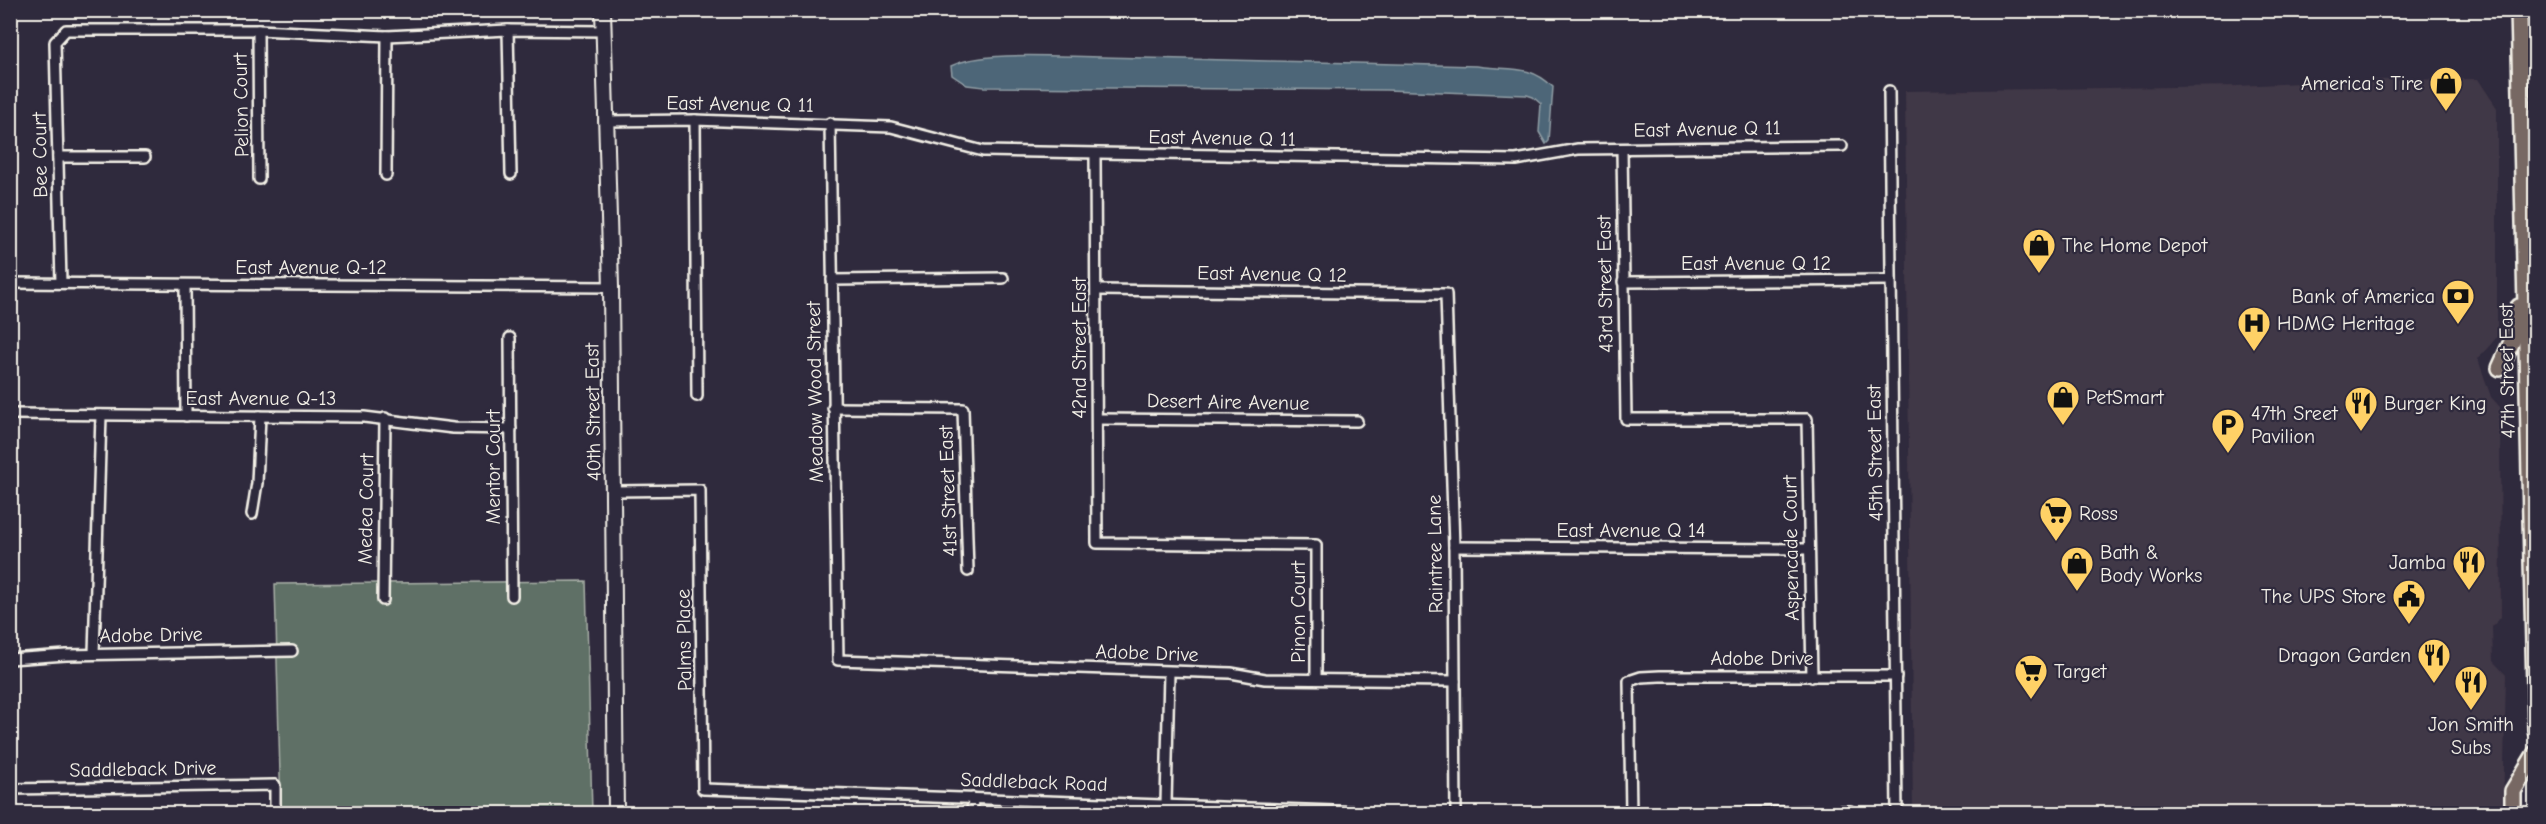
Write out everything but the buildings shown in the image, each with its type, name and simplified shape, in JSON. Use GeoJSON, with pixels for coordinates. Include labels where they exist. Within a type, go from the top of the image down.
{"type":"FeatureCollection","features":[{"type":"Feature","properties":{"kind":"highway","name":"47th Street East"},"geometry":{"type":"LineString","coordinates":[[2519,10],[2532,451],[2535,730]]}},
{"type":"Feature","properties":{"kind":"highway"},"geometry":{"type":"LineString","coordinates":[[2500,368],[2514,337],[2520,314],[2517,211],[2524,195]]}},
{"type":"Feature","properties":{"kind":"highway"},"geometry":{"type":"LineString","coordinates":[[2513,813],[2512,791],[2535,753]]}},
{"type":"Feature","properties":{"kind":"main road","name":"40th Street East"},"geometry":{"type":"LineString","coordinates":[[603,10],[604,121],[611,287],[616,813]]}},
{"type":"Feature","properties":{"kind":"street","name":"Bee Court"},"geometry":{"type":"LineString","coordinates":[[61,283],[55,42],[66,30],[258,30]]}},
{"type":"Feature","properties":{"kind":"street"},"geometry":{"type":"LineString","coordinates":[[258,30],[387,36],[508,30],[603,32]]}},
{"type":"Feature","properties":{"kind":"street","name":"Pelion Court"},"geometry":{"type":"LineString","coordinates":[[258,30],[259,179]]}},
{"type":"Feature","properties":{"kind":"street"},"geometry":{"type":"LineString","coordinates":[[508,30],[511,174]]}},
{"type":"Feature","properties":{"kind":"street"},"geometry":{"type":"LineString","coordinates":[[386,175],[387,36]]}},
{"type":"Feature","properties":{"kind":"street","name":"45th Street East"},"geometry":{"type":"LineString","coordinates":[[1889,92],[1897,813]]}},
{"type":"Feature","properties":{"kind":"street"},"geometry":{"type":"LineString","coordinates":[[695,120],[697,396]]}},
{"type":"Feature","properties":{"kind":"street","name":"East Avenue Q 11"},"geometry":{"type":"LineString","coordinates":[[604,121],[695,120],[830,123],[891,127],[983,151],[1095,154],[1516,160],[1578,149],[1842,146]]}},
{"type":"Feature","properties":{"kind":"street","name":"Meadow Wood Street"},"geometry":{"type":"LineString","coordinates":[[830,123],[838,660]]}},
{"type":"Feature","properties":{"kind":"street","name":"43rd Street East"},"geometry":{"type":"LineString","coordinates":[[1622,149],[1626,419],[1806,419]]}},
{"type":"Feature","properties":{"kind":"street","name":"42nd Street East"},"geometry":{"type":"LineString","coordinates":[[1095,154],[1097,543],[1316,545]]}},
{"type":"Feature","properties":{"kind":"street"},"geometry":{"type":"LineString","coordinates":[[58,157],[145,157]]}},
{"type":"Feature","properties":{"kind":"street"},"geometry":{"type":"LineString","coordinates":[[832,280],[1003,279]]}},
{"type":"Feature","properties":{"kind":"street","name":"East Avenue Q 12"},"geometry":{"type":"LineString","coordinates":[[1623,282],[1891,280]]}},
{"type":"Feature","properties":{"kind":"street","name":"East Avenue Q-12"},"geometry":{"type":"LineString","coordinates":[[10,283],[611,287]]}},
{"type":"Feature","properties":{"kind":"street"},"geometry":{"type":"LineString","coordinates":[[185,285],[186,416]]}},
{"type":"Feature","properties":{"kind":"street","name":"East Avenue Q 12"},"geometry":{"type":"LineString","coordinates":[[1097,290],[1446,294]]}},
{"type":"Feature","properties":{"kind":"street","name":"Raintree Lane"},"geometry":{"type":"LineString","coordinates":[[1446,294],[1454,547],[1456,813]]}},
{"type":"Feature","properties":{"kind":"street","name":"Mentor Court"},"geometry":{"type":"LineString","coordinates":[[510,338],[512,597]]}},
{"type":"Feature","properties":{"kind":"street","name":"41st Street East"},"geometry":{"type":"LineString","coordinates":[[833,408],[963,409],[968,571]]}},
{"type":"Feature","properties":{"kind":"street","name":"East Avenue Q-13"},"geometry":{"type":"LineString","coordinates":[[10,414],[385,418],[453,428],[511,429]]}},
{"type":"Feature","properties":{"kind":"street"},"geometry":{"type":"LineString","coordinates":[[94,654],[100,415]]}},
{"type":"Feature","properties":{"kind":"street"},"geometry":{"type":"LineString","coordinates":[[252,514],[257,483],[260,416]]}},
{"type":"Feature","properties":{"kind":"street","name":"Medea Court"},"geometry":{"type":"LineString","coordinates":[[383,600],[385,418]]}},
{"type":"Feature","properties":{"kind":"street","name":"Desert Aire Avenue"},"geometry":{"type":"LineString","coordinates":[[1098,419],[1357,422]]}},
{"type":"Feature","properties":{"kind":"street","name":"Aspencade Court"},"geometry":{"type":"LineString","coordinates":[[1806,419],[1812,677]]}},
{"type":"Feature","properties":{"kind":"street","name":"Palms Place"},"geometry":{"type":"LineString","coordinates":[[614,491],[700,490],[703,789]]}},
{"type":"Feature","properties":{"kind":"street","name":"Pinon Court"},"geometry":{"type":"LineString","coordinates":[[1316,545],[1316,679]]}},
{"type":"Feature","properties":{"kind":"street","name":"East Avenue Q 14"},"geometry":{"type":"LineString","coordinates":[[1454,547],[1808,549]]}},
{"type":"Feature","properties":{"kind":"street","name":"Adobe Drive"},"geometry":{"type":"LineString","coordinates":[[10,659],[94,654],[292,651]]}},
{"type":"Feature","properties":{"kind":"street","name":"Adobe Drive"},"geometry":{"type":"LineString","coordinates":[[838,660],[1231,674],[1265,679],[1455,681]]}},
{"type":"Feature","properties":{"kind":"street"},"geometry":{"type":"LineString","coordinates":[[1166,804],[1169,672]]}},
{"type":"Feature","properties":{"kind":"street","name":"Adobe Drive"},"geometry":{"type":"LineString","coordinates":[[1631,813],[1629,681],[1641,677],[1660,676],[1896,676]]}},
{"type":"Feature","properties":{"kind":"street","name":"Saddleback Drive"},"geometry":{"type":"LineString","coordinates":[[10,789],[275,784],[276,813]]}},
{"type":"Feature","properties":{"kind":"street","name":"Saddleback Road"},"geometry":{"type":"LineString","coordinates":[[703,789],[1363,812]]}},
{"type":"Feature","properties":{"kind":"street"},"geometry":{"type":"LineString","coordinates":[[972,813],[973,798]]}},
{"type":"Feature","properties":{"kind":"street"},"geometry":{"type":"LineString","coordinates":[[1665,813],[1850,811]]}},
{"type":"Feature","properties":{"kind":"shaded area"},"geometry":{"type":"Polygon","coordinates":[[[2478,79],[2497,108],[2497,337],[2478,359],[2491,397],[2500,407],[2501,617],[2492,627],[2493,661],[2506,675],[2503,813],[1913,813],[1905,91],[2237,86],[2365,80],[2478,79]]]}},
{"type":"Feature","properties":{"kind":"green space"},"geometry":{"type":"Polygon","coordinates":[[[586,581],[592,813],[281,813],[275,584],[586,581]]]}},
{"type":"Feature","properties":{"kind":"water"},"geometry":{"type":"Polygon","coordinates":[[[1046,56],[1477,66],[1527,71],[1544,79],[1553,87],[1549,141],[1546,144],[1539,132],[1541,104],[1527,95],[1386,90],[984,87],[967,85],[952,75],[951,66],[982,58],[1046,56]]]}},
{"type":"Feature","properties":{"kind":"place","name":"America's Tire"},"geometry":{"type":"Point","coordinates":[2446,112]}},
{"type":"Feature","properties":{"kind":"place","name":"The Home Depot"},"geometry":{"type":"Point","coordinates":[2039,274]}},
{"type":"Feature","properties":{"kind":"place","name":"Bank of America"},"geometry":{"type":"Point","coordinates":[2458,325]}},
{"type":"Feature","properties":{"kind":"place","name":"HDMG Heritage"},"geometry":{"type":"Point","coordinates":[2254,352]}},
{"type":"Feature","properties":{"kind":"place","name":"PetSmart"},"geometry":{"type":"Point","coordinates":[2063,426]}},
{"type":"Feature","properties":{"kind":"place","name":"Burger King"},"geometry":{"type":"Point","coordinates":[2361,432]}},
{"type":"Feature","properties":{"kind":"place","name":"47th Sreet Pavilion"},"geometry":{"type":"Point","coordinates":[2228,454]}},
{"type":"Feature","properties":{"kind":"place","name":"Ross"},"geometry":{"type":"Point","coordinates":[2056,542]}},
{"type":"Feature","properties":{"kind":"place","name":"Jamba"},"geometry":{"type":"Point","coordinates":[2469,591]}},
{"type":"Feature","properties":{"kind":"place","name":"Bath & Body Works"},"geometry":{"type":"Point","coordinates":[2077,592]}},
{"type":"Feature","properties":{"kind":"place","name":"The UPS Store"},"geometry":{"type":"Point","coordinates":[2409,625]}},
{"type":"Feature","properties":{"kind":"place","name":"Dragon Garden"},"geometry":{"type":"Point","coordinates":[2434,684]}},
{"type":"Feature","properties":{"kind":"place","name":"Target"},"geometry":{"type":"Point","coordinates":[2031,700]}},
{"type":"Feature","properties":{"kind":"place","name":"Jon Smith Subs"},"geometry":{"type":"Point","coordinates":[2471,711]}}]}
